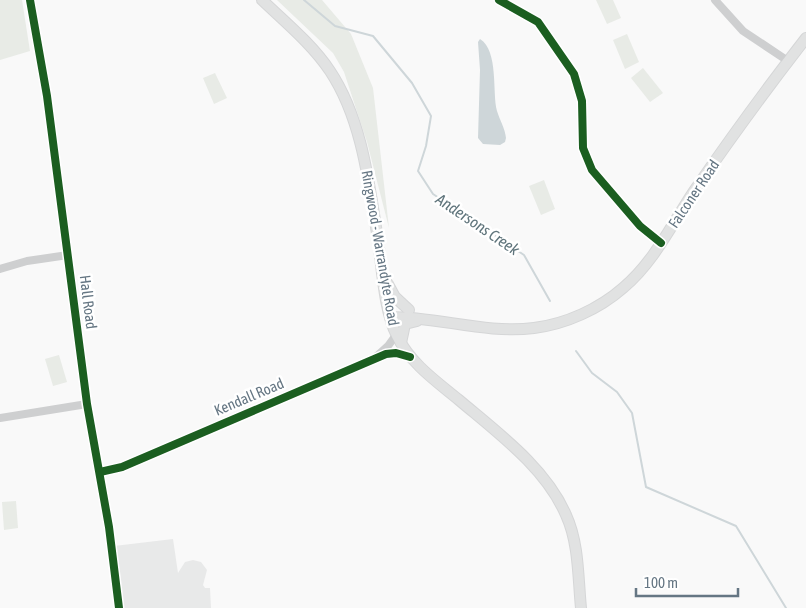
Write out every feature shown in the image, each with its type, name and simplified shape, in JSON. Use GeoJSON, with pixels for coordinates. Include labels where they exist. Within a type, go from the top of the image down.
{"type":"FeatureCollection","features":[{"type":"Feature","properties":{"kind":"main road","name":"Ringwood - Warrandyte Road"},"geometry":{"type":"LineString","coordinates":[[262,0],[320,58],[339,86],[360,141],[390,314],[398,339],[421,369],[525,459],[551,487],[567,516],[576,550],[581,608]]}},
{"type":"Feature","properties":{"kind":"main road","name":"Falconer Road"},"geometry":{"type":"LineString","coordinates":[[390,314],[440,320],[502,331],[536,328],[577,317],[609,300],[638,273],[661,243],[693,193],[806,38]]}},
{"type":"Feature","properties":{"kind":"main road"},"geometry":{"type":"LineString","coordinates":[[378,239],[390,290],[394,297],[410,310]]}},
{"type":"Feature","properties":{"kind":"main road","name":"Falconer Road"},"geometry":{"type":"LineString","coordinates":[[390,314],[410,310],[440,320]]}},
{"type":"Feature","properties":{"kind":"main road"},"geometry":{"type":"LineString","coordinates":[[398,339],[405,324],[428,319]]}},
{"type":"Feature","properties":{"kind":"street","name":"Hall Road"},"geometry":{"type":"LineString","coordinates":[[30,0],[47,96],[87,404],[100,472],[119,608]]}},
{"type":"Feature","properties":{"kind":"street"},"geometry":{"type":"LineString","coordinates":[[499,0],[538,22],[574,74],[582,101],[584,148],[592,170],[640,226],[661,243]]}},
{"type":"Feature","properties":{"kind":"street"},"geometry":{"type":"LineString","coordinates":[[715,0],[743,30],[788,61]]}},
{"type":"Feature","properties":{"kind":"street"},"geometry":{"type":"LineString","coordinates":[[0,270],[27,261],[68,255]]}},
{"type":"Feature","properties":{"kind":"street","name":"Kendall Road"},"geometry":{"type":"LineString","coordinates":[[374,359],[398,339]]}},
{"type":"Feature","properties":{"kind":"street","name":"Kendall Road"},"geometry":{"type":"LineString","coordinates":[[100,472],[122,467],[391,352],[410,357]]}},
{"type":"Feature","properties":{"kind":"street"},"geometry":{"type":"LineString","coordinates":[[0,418],[87,404]]}},
{"type":"Feature","properties":{"kind":"shaded area"},"geometry":{"type":"Polygon","coordinates":[[[0,0],[22,0],[30,51],[0,60],[0,0]]]}},
{"type":"Feature","properties":{"kind":"shaded area"},"geometry":{"type":"Polygon","coordinates":[[[277,0],[322,0],[351,34],[373,88],[389,228],[367,142],[344,72],[333,53],[277,0]]]}},
{"type":"Feature","properties":{"kind":"shaded area"},"geometry":{"type":"Polygon","coordinates":[[[596,0],[613,0],[621,18],[607,24],[596,0]]]}},
{"type":"Feature","properties":{"kind":"shaded area"},"geometry":{"type":"Polygon","coordinates":[[[627,34],[639,62],[625,69],[613,40],[627,34]]]}},
{"type":"Feature","properties":{"kind":"shaded area"},"geometry":{"type":"Polygon","coordinates":[[[480,39],[486,45],[492,62],[497,111],[506,138],[505,142],[500,145],[483,144],[478,138],[480,70],[478,42],[480,39]]]}},
{"type":"Feature","properties":{"kind":"shaded area"},"geometry":{"type":"Polygon","coordinates":[[[643,68],[663,93],[650,102],[631,78],[643,68]]]}},
{"type":"Feature","properties":{"kind":"shaded area"},"geometry":{"type":"Polygon","coordinates":[[[215,73],[227,98],[214,104],[203,78],[215,73]]]}},
{"type":"Feature","properties":{"kind":"shaded area"},"geometry":{"type":"Polygon","coordinates":[[[544,180],[555,209],[541,215],[529,186],[544,180]]]}},
{"type":"Feature","properties":{"kind":"shaded area"},"geometry":{"type":"Polygon","coordinates":[[[59,355],[67,382],[53,386],[45,359],[59,355]]]}},
{"type":"Feature","properties":{"kind":"shaded area"},"geometry":{"type":"Polygon","coordinates":[[[16,501],[18,528],[4,530],[2,502],[16,501]]]}},
{"type":"Feature","properties":{"kind":"shaded area"},"geometry":{"type":"Polygon","coordinates":[[[173,539],[178,573],[185,562],[193,560],[201,562],[207,570],[203,585],[205,588],[210,588],[211,608],[122,608],[114,546],[173,539]]]}},
{"type":"Feature","properties":{"kind":"waterway","name":"Andersons Creek"},"geometry":{"type":"LineString","coordinates":[[304,0],[335,26],[373,36],[412,83],[431,116],[426,146],[418,171],[433,194],[524,255],[550,301]]}},
{"type":"Feature","properties":{"kind":"waterway","name":"Andersons Creek"},"geometry":{"type":"LineString","coordinates":[[576,351],[592,373],[617,392],[632,413],[646,487],[736,526],[786,608]]}},
{"type":"Feature","properties":{"kind":"cycle path"},"geometry":{"type":"LineString","coordinates":[[30,0],[47,96],[87,404],[109,527],[119,608]]}},
{"type":"Feature","properties":{"kind":"cycle path"},"geometry":{"type":"LineString","coordinates":[[499,0],[538,22],[574,74],[582,101],[583,148],[592,170],[640,226],[661,243]]}},
{"type":"Feature","properties":{"kind":"cycle path"},"geometry":{"type":"LineString","coordinates":[[100,472],[122,467],[386,354],[396,353],[410,357]]}}]}
